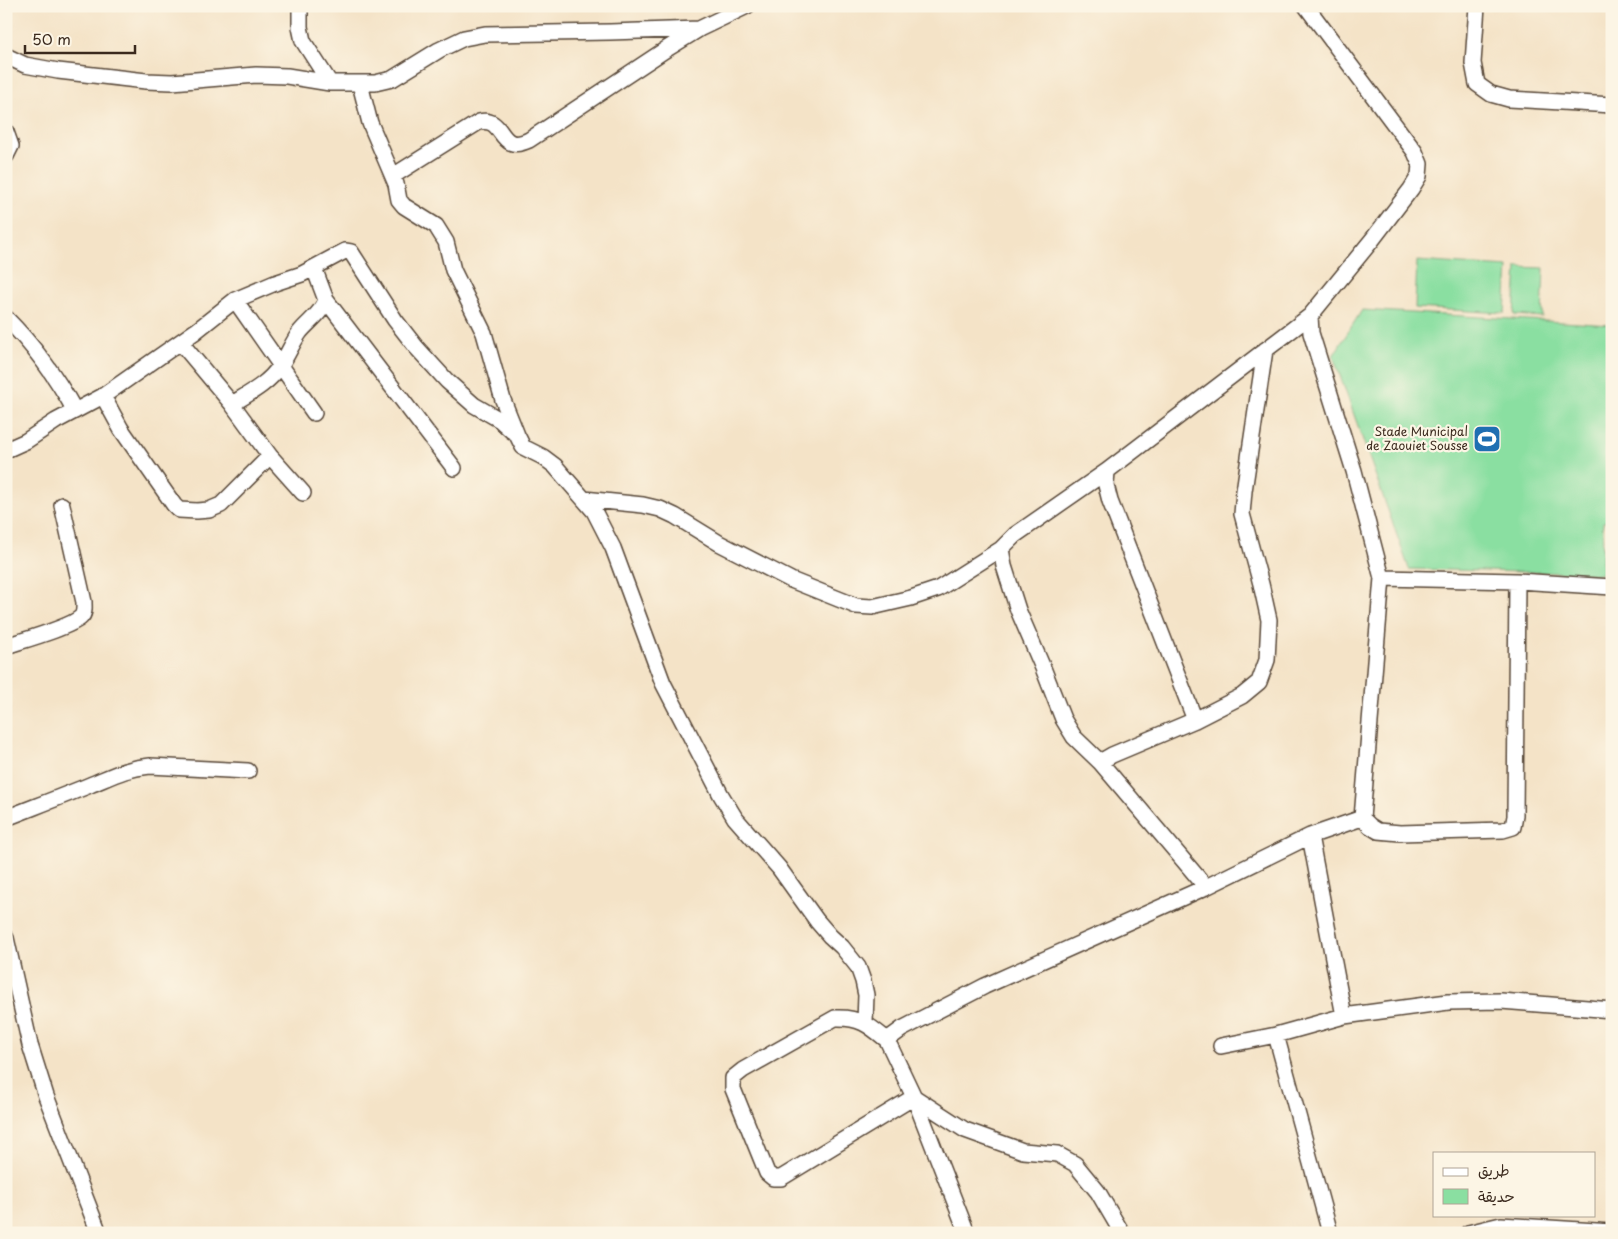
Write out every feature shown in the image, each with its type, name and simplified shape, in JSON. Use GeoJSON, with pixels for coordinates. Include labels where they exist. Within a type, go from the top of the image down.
{"type":"FeatureCollection","features":[{"type":"Feature","properties":{"kind":"street"},"geometry":{"type":"LineString","coordinates":[[300,6],[300,27],[304,41],[330,83]]}},
{"type":"Feature","properties":{"kind":"street"},"geometry":{"type":"LineString","coordinates":[[392,176],[479,122],[494,124],[508,142],[522,144],[699,29],[747,6]]}},
{"type":"Feature","properties":{"kind":"street"},"geometry":{"type":"LineString","coordinates":[[584,499],[642,505],[660,509],[719,543],[791,580],[856,606],[872,607],[911,598],[938,589],[1001,549],[1015,535],[1107,471],[1310,316],[1372,240],[1419,176],[1420,164],[1415,152],[1306,6]]}},
{"type":"Feature","properties":{"kind":"street"},"geometry":{"type":"LineString","coordinates":[[1477,6],[1473,63],[1477,84],[1490,94],[1509,100],[1612,105]]}},
{"type":"Feature","properties":{"kind":"street"},"geometry":{"type":"LineString","coordinates":[[6,56],[25,65],[58,72],[146,81],[172,82],[256,75],[287,76],[330,83],[360,84],[392,79],[439,50],[464,38],[484,34],[699,29]]}},
{"type":"Feature","properties":{"kind":"street"},"geometry":{"type":"LineString","coordinates":[[360,84],[370,123],[392,176],[399,200],[404,206],[436,226],[446,242],[453,270],[484,333],[503,400],[523,447],[543,457],[555,466],[594,511],[609,540],[663,683],[721,795],[735,818],[779,868],[817,921],[858,967],[866,995],[865,1022]]}},
{"type":"Feature","properties":{"kind":"street"},"geometry":{"type":"LineString","coordinates":[[6,132],[11,146],[6,156]]}},
{"type":"Feature","properties":{"kind":"street"},"geometry":{"type":"LineString","coordinates":[[6,450],[26,441],[103,396],[181,343],[235,300],[302,274],[345,252],[351,252],[396,320],[441,374],[468,401],[500,420],[517,435]]}},
{"type":"Feature","properties":{"kind":"street"},"geometry":{"type":"LineString","coordinates":[[314,268],[326,300],[454,468]]}},
{"type":"Feature","properties":{"kind":"street"},"geometry":{"type":"LineString","coordinates":[[235,300],[314,413]]}},
{"type":"Feature","properties":{"kind":"street"},"geometry":{"type":"LineString","coordinates":[[232,404],[259,387],[272,375],[281,365],[290,346],[301,330],[324,307],[326,300]]}},
{"type":"Feature","properties":{"kind":"street"},"geometry":{"type":"LineString","coordinates":[[1310,316],[1311,333],[1354,471],[1382,578],[1362,818],[1378,831],[1400,833],[1503,830],[1513,827],[1515,816],[1517,581]]}},
{"type":"Feature","properties":{"kind":"street"},"geometry":{"type":"LineString","coordinates":[[6,318],[56,378],[75,412]]}},
{"type":"Feature","properties":{"kind":"street"},"geometry":{"type":"LineString","coordinates":[[181,343],[232,404],[270,456],[303,493]]}},
{"type":"Feature","properties":{"kind":"street"},"geometry":{"type":"LineString","coordinates":[[1100,762],[1112,755],[1195,720],[1242,696],[1258,682],[1267,660],[1270,620],[1242,514],[1266,350]]}},
{"type":"Feature","properties":{"kind":"street"},"geometry":{"type":"LineString","coordinates":[[103,396],[121,428],[179,510],[209,510],[221,505],[270,456]]}},
{"type":"Feature","properties":{"kind":"street"},"geometry":{"type":"LineString","coordinates":[[1107,471],[1106,485],[1110,502],[1195,720]]}},
{"type":"Feature","properties":{"kind":"street"},"geometry":{"type":"LineString","coordinates":[[6,646],[63,626],[80,618],[84,612],[84,602],[62,505]]}},
{"type":"Feature","properties":{"kind":"street"},"geometry":{"type":"LineString","coordinates":[[1001,549],[1004,566],[1018,610],[1044,668],[1063,719],[1074,737],[1100,762],[1206,887]]}},
{"type":"Feature","properties":{"kind":"street"},"geometry":{"type":"LineString","coordinates":[[1382,578],[1517,581],[1612,587]]}},
{"type":"Feature","properties":{"kind":"street"},"geometry":{"type":"LineString","coordinates":[[6,818],[118,772],[135,767],[150,766],[248,771]]}},
{"type":"Feature","properties":{"kind":"street"},"geometry":{"type":"LineString","coordinates":[[887,1040],[902,1029],[985,986],[1206,887],[1310,836],[1362,818]]}},
{"type":"Feature","properties":{"kind":"street"},"geometry":{"type":"LineString","coordinates":[[1310,836],[1344,1016]]}},
{"type":"Feature","properties":{"kind":"street"},"geometry":{"type":"LineString","coordinates":[[6,938],[30,1045],[44,1088],[99,1233]]}},
{"type":"Feature","properties":{"kind":"street"},"geometry":{"type":"LineString","coordinates":[[1221,1046],[1276,1035],[1344,1016],[1448,1002],[1501,1000],[1612,1010]]}},
{"type":"Feature","properties":{"kind":"street"},"geometry":{"type":"LineString","coordinates":[[914,1097],[782,1178],[773,1178],[767,1173],[733,1089],[733,1078],[742,1070],[835,1018],[848,1017],[865,1022],[887,1040],[914,1097],[964,1231]]}},
{"type":"Feature","properties":{"kind":"street"},"geometry":{"type":"LineString","coordinates":[[1276,1035],[1330,1233]]}},
{"type":"Feature","properties":{"kind":"street"},"geometry":{"type":"LineString","coordinates":[[914,1097],[965,1130],[1023,1152],[1057,1154],[1076,1164],[1098,1192],[1122,1233]]}},
{"type":"Feature","properties":{"kind":"street"},"geometry":{"type":"LineString","coordinates":[[1468,1233],[1501,1229],[1612,1232]]}},
{"type":"Feature","properties":{"kind":"green space"},"geometry":{"type":"Polygon","coordinates":[[[1417,261],[1508,267],[1505,313],[1415,308],[1417,261]]]}},
{"type":"Feature","properties":{"kind":"green space"},"geometry":{"type":"Polygon","coordinates":[[[1517,267],[1544,268],[1542,317],[1514,315],[1517,267]]]}},
{"type":"Feature","properties":{"kind":"green space","name":"Stade Municipal de Zaouiet Sousse"},"geometry":{"type":"Polygon","coordinates":[[[1362,310],[1612,325],[1612,521],[1603,522],[1602,574],[1409,569],[1333,356],[1362,310]]]}},
{"type":"Feature","properties":{"kind":"place","name":"Stade Municipal de Zaouiet Sousse"},"geometry":{"type":"Point","coordinates":[1487,439]}}]}
